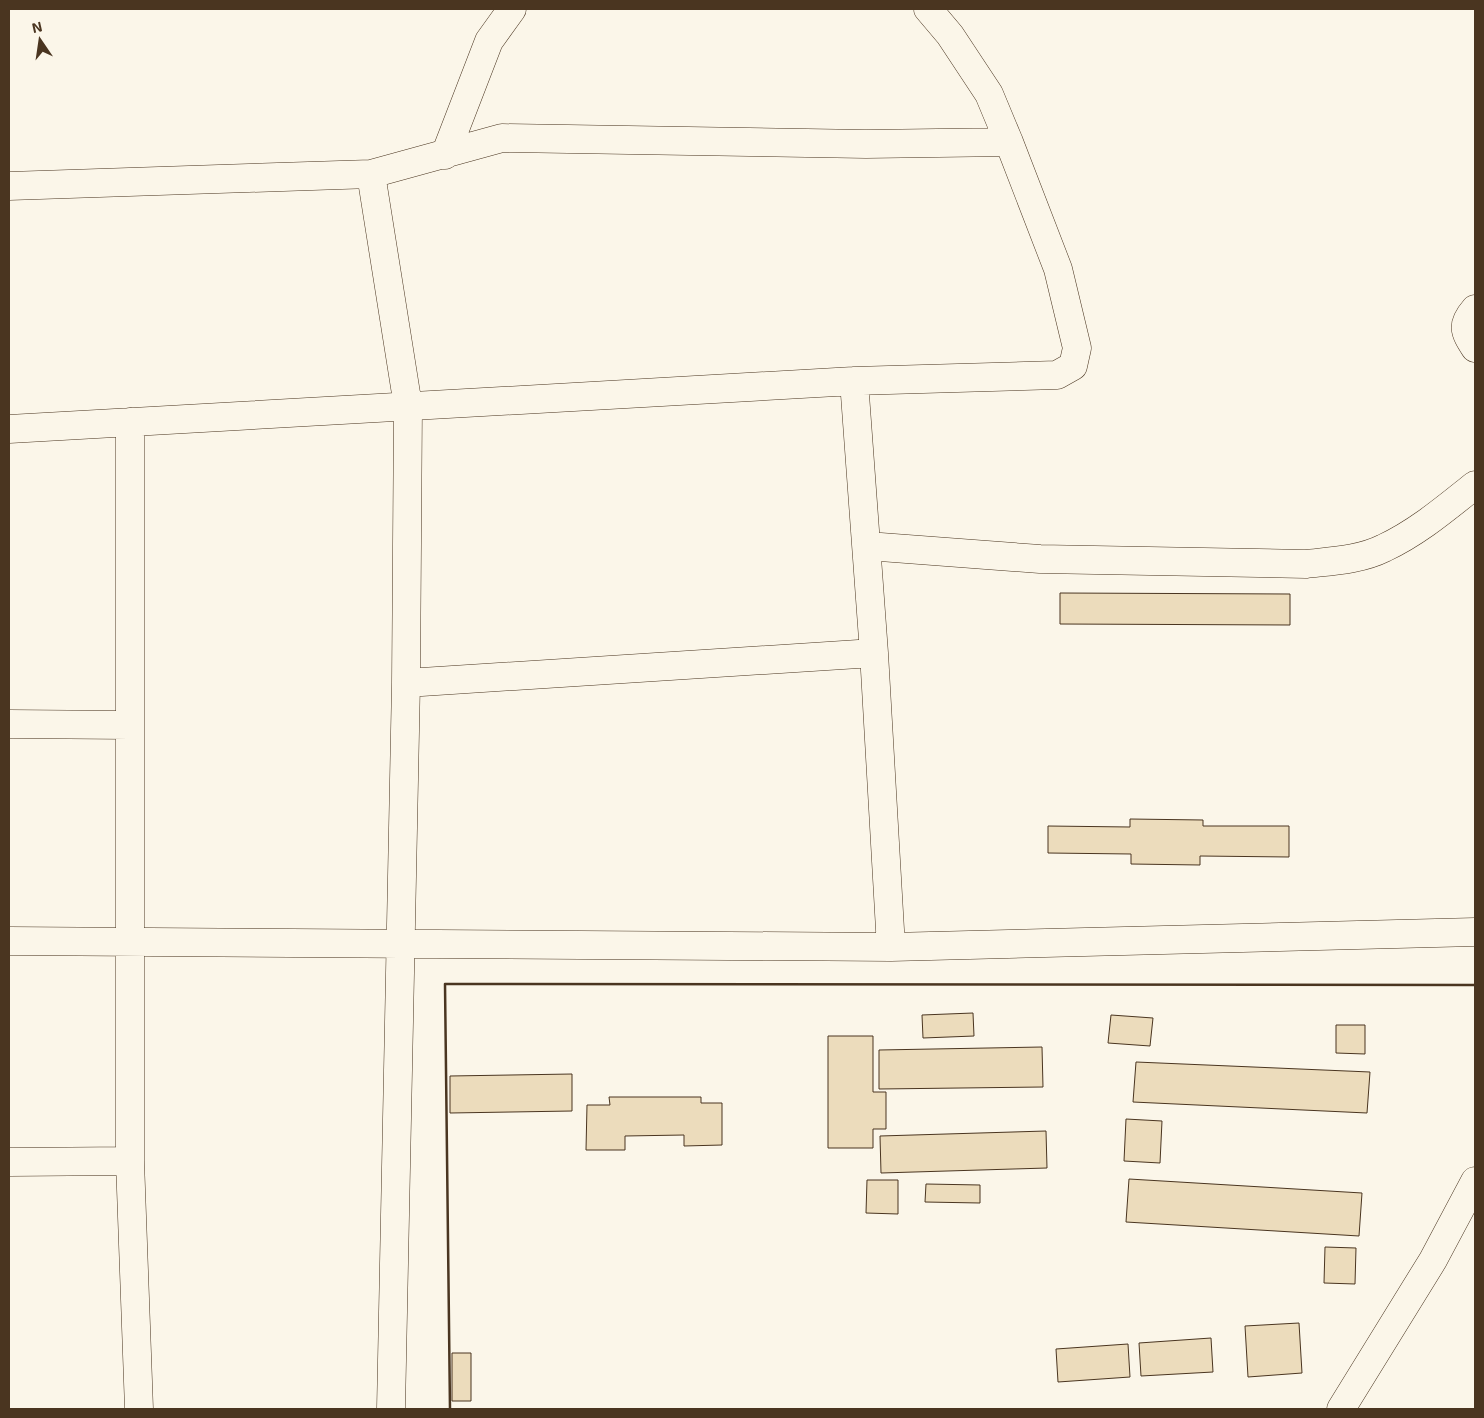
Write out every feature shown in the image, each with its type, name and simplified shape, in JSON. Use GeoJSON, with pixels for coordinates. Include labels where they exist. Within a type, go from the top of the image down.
{"type":"FeatureCollection","features":[{"type":"Feature","properties":{"kind":"street"},"geometry":{"type":"LineString","coordinates":[[445,155],[489,40],[512,9]]}},
{"type":"Feature","properties":{"kind":"street"},"geometry":{"type":"LineString","coordinates":[[9,429],[854,381],[1057,376],[1073,366],[1078,348],[1058,269],[989,94],[950,35],[928,9]]}},
{"type":"Feature","properties":{"kind":"street"},"geometry":{"type":"LineString","coordinates":[[9,186],[371,174],[502,138],[866,144],[1009,142]]}},
{"type":"Feature","properties":{"kind":"street"},"geometry":{"type":"LineString","coordinates":[[371,174],[408,406],[402,942],[391,1409]]}},
{"type":"Feature","properties":{"kind":"street"},"geometry":{"type":"LineString","coordinates":[[1475,309],[1466,320],[1466,334],[1475,348]]}},
{"type":"Feature","properties":{"kind":"street"},"geometry":{"type":"LineString","coordinates":[[854,381],[874,653],[891,947]]}},
{"type":"Feature","properties":{"kind":"street"},"geometry":{"type":"LineString","coordinates":[[130,422],[130,1161],[139,1409]]}},
{"type":"Feature","properties":{"kind":"street"},"geometry":{"type":"LineString","coordinates":[[867,546],[1040,559],[1316,563],[1345,560],[1383,549],[1421,527],[1475,485]]}},
{"type":"Feature","properties":{"kind":"street"},"geometry":{"type":"LineString","coordinates":[[406,683],[874,653]]}},
{"type":"Feature","properties":{"kind":"street"},"geometry":{"type":"LineString","coordinates":[[9,724],[129,724]]}},
{"type":"Feature","properties":{"kind":"street"},"geometry":{"type":"LineString","coordinates":[[9,941],[129,943],[402,942],[891,947],[1475,932]]}},
{"type":"Feature","properties":{"kind":"street"},"geometry":{"type":"LineString","coordinates":[[9,1162],[130,1161]]}},
{"type":"Feature","properties":{"kind":"street"},"geometry":{"type":"LineString","coordinates":[[1341,1409],[1433,1260],[1475,1181]]}},
{"type":"Feature","properties":{"kind":"building"},"geometry":{"type":"Polygon","coordinates":[[[1060,593],[1290,594],[1290,625],[1060,624],[1060,593]]]}},
{"type":"Feature","properties":{"kind":"building"},"geometry":{"type":"Polygon","coordinates":[[[1130,819],[1203,820],[1203,826],[1289,826],[1289,857],[1200,856],[1200,865],[1131,864],[1131,854],[1048,853],[1048,826],[1130,827],[1130,819]]]}},
{"type":"Feature","properties":{"kind":"building"},"geometry":{"type":"Polygon","coordinates":[[[973,1013],[974,1036],[923,1038],[922,1015],[973,1013]]]}},
{"type":"Feature","properties":{"kind":"building"},"geometry":{"type":"Polygon","coordinates":[[[1111,1015],[1153,1018],[1150,1046],[1108,1043],[1111,1015]]]}},
{"type":"Feature","properties":{"kind":"building"},"geometry":{"type":"Polygon","coordinates":[[[1336,1025],[1365,1025],[1365,1054],[1336,1053],[1336,1025]]]}},
{"type":"Feature","properties":{"kind":"building"},"geometry":{"type":"Polygon","coordinates":[[[828,1036],[873,1036],[873,1092],[886,1092],[886,1129],[873,1129],[873,1148],[828,1148],[828,1036]]]}},
{"type":"Feature","properties":{"kind":"building"},"geometry":{"type":"Polygon","coordinates":[[[1042,1047],[1043,1087],[879,1089],[879,1050],[1042,1047]]]}},
{"type":"Feature","properties":{"kind":"building"},"geometry":{"type":"Polygon","coordinates":[[[1136,1062],[1370,1072],[1367,1113],[1133,1102],[1136,1062]]]}},
{"type":"Feature","properties":{"kind":"building"},"geometry":{"type":"Polygon","coordinates":[[[572,1074],[572,1111],[450,1113],[450,1076],[572,1074]]]}},
{"type":"Feature","properties":{"kind":"building"},"geometry":{"type":"Polygon","coordinates":[[[609,1097],[701,1097],[701,1103],[722,1103],[722,1145],[684,1146],[684,1135],[625,1136],[625,1150],[586,1150],[587,1105],[610,1105],[609,1097]]]}},
{"type":"Feature","properties":{"kind":"building"},"geometry":{"type":"Polygon","coordinates":[[[1126,1119],[1162,1121],[1160,1163],[1124,1161],[1126,1119]]]}},
{"type":"Feature","properties":{"kind":"building"},"geometry":{"type":"Polygon","coordinates":[[[1046,1131],[1047,1168],[881,1173],[880,1136],[1046,1131]]]}},
{"type":"Feature","properties":{"kind":"building"},"geometry":{"type":"Polygon","coordinates":[[[1129,1179],[1362,1193],[1359,1236],[1126,1222],[1129,1179]]]}},
{"type":"Feature","properties":{"kind":"building"},"geometry":{"type":"Polygon","coordinates":[[[867,1180],[898,1180],[898,1214],[866,1213],[867,1180]]]}},
{"type":"Feature","properties":{"kind":"building"},"geometry":{"type":"Polygon","coordinates":[[[926,1184],[980,1185],[980,1203],[925,1202],[926,1184]]]}},
{"type":"Feature","properties":{"kind":"building"},"geometry":{"type":"Polygon","coordinates":[[[1325,1247],[1356,1248],[1355,1284],[1324,1283],[1325,1247]]]}},
{"type":"Feature","properties":{"kind":"building"},"geometry":{"type":"Polygon","coordinates":[[[1299,1323],[1302,1373],[1248,1377],[1245,1326],[1299,1323]]]}},
{"type":"Feature","properties":{"kind":"building"},"geometry":{"type":"Polygon","coordinates":[[[1211,1338],[1213,1372],[1141,1376],[1139,1343],[1211,1338]]]}},
{"type":"Feature","properties":{"kind":"building"},"geometry":{"type":"Polygon","coordinates":[[[1128,1344],[1130,1377],[1058,1382],[1056,1349],[1128,1344]]]}},
{"type":"Feature","properties":{"kind":"building"},"geometry":{"type":"Polygon","coordinates":[[[452,1353],[471,1353],[471,1401],[452,1401],[452,1353]]]}},
{"type":"Feature","properties":{"kind":"wall"},"geometry":{"type":"LineString","coordinates":[[450,1409],[445,984],[1475,985]]}}]}
